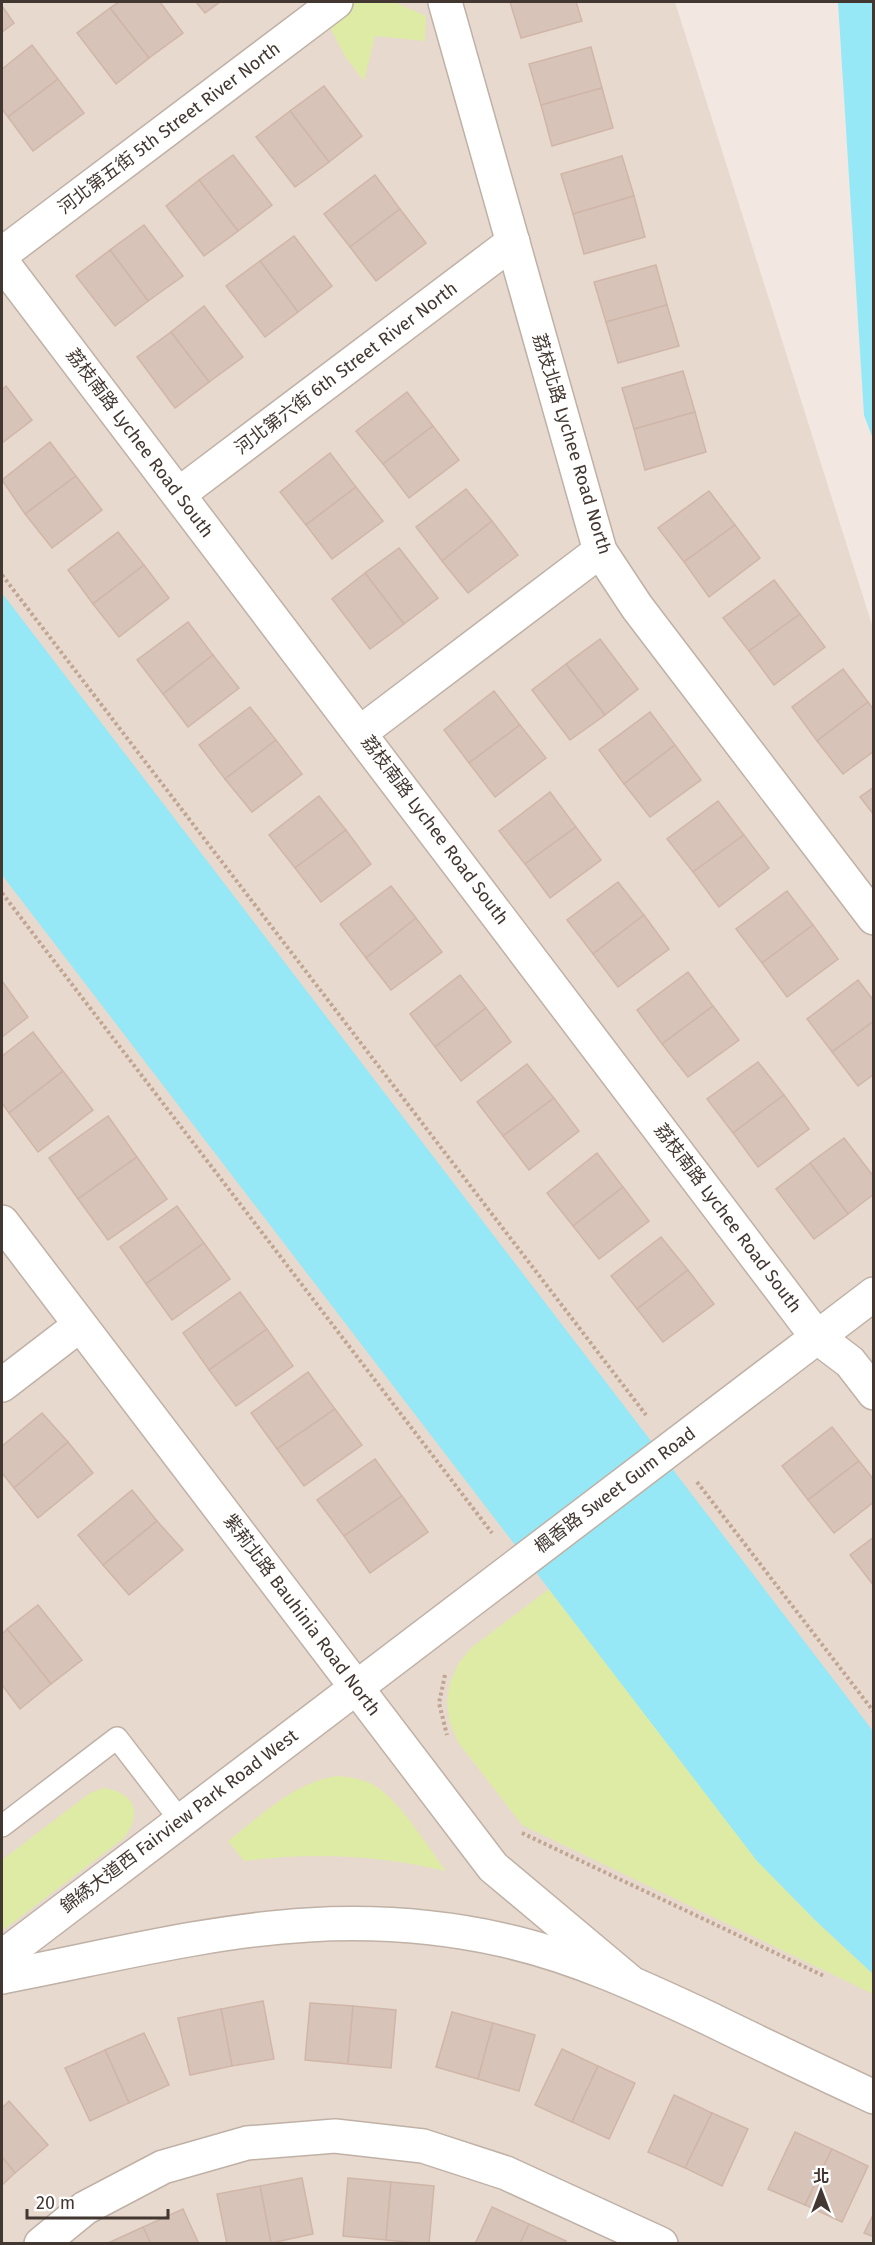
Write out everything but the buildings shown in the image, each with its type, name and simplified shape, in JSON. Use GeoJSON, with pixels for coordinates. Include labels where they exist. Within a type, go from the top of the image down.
{"type":"FeatureCollection","features":[{"type":"Feature","properties":{"kind":"street","name":"河北第五街 5th Street River North"},"geometry":{"type":"LineString","coordinates":[[2,254],[336,2]]}},
{"type":"Feature","properties":{"kind":"street","name":"荔枝北路 Lychee Road North"},"geometry":{"type":"LineString","coordinates":[[446,2],[600,551],[637,607],[873,918]]}},
{"type":"Feature","properties":{"kind":"street","name":"河北第六街 6th Street River North"},"geometry":{"type":"LineString","coordinates":[[179,494],[513,242]]}},
{"type":"Feature","properties":{"kind":"street","name":"荔枝南路 Lychee Road South"},"geometry":{"type":"LineString","coordinates":[[2,262],[361,732],[817,1337],[850,1362],[873,1393]]}},
{"type":"Feature","properties":{"kind":"street"},"geometry":{"type":"LineString","coordinates":[[361,732],[600,551]]}},
{"type":"Feature","properties":{"kind":"street","name":"紫荊北路 Bauhinia Road North"},"geometry":{"type":"LineString","coordinates":[[2,1222],[493,1867],[629,1981]]}},
{"type":"Feature","properties":{"kind":"street","name":"楓香路 Sweet Gum Road"},"geometry":{"type":"LineString","coordinates":[[357,1686],[873,1294]]}},
{"type":"Feature","properties":{"kind":"street"},"geometry":{"type":"LineString","coordinates":[[2,1385],[80,1325]]}},
{"type":"Feature","properties":{"kind":"street","name":"錦綉大道西 Fairview Park Road West"},"geometry":{"type":"LineString","coordinates":[[2,1957],[357,1686]]}},
{"type":"Feature","properties":{"kind":"street"},"geometry":{"type":"LineString","coordinates":[[2,1977],[243,1931],[308,1925],[374,1924],[439,1929],[504,1940],[567,1958],[629,1981],[873,2097]]}},
{"type":"Feature","properties":{"kind":"street"},"geometry":{"type":"LineString","coordinates":[[41,2244],[85,2208],[163,2168],[247,2143],[335,2136],[423,2146],[506,2173],[661,2244]]}},
{"type":"Feature","properties":{"kind":"lane"},"geometry":{"type":"LineString","coordinates":[[2,1826],[117,1738],[180,1820]]}},
{"type":"Feature","properties":{"kind":"path"},"geometry":{"type":"LineString","coordinates":[[2,575],[652,1422]]}},
{"type":"Feature","properties":{"kind":"path"},"geometry":{"type":"LineString","coordinates":[[2,893],[498,1539]]}},
{"type":"Feature","properties":{"kind":"path"},"geometry":{"type":"LineString","coordinates":[[690,1473],[873,1712]]}},
{"type":"Feature","properties":{"kind":"path"},"geometry":{"type":"LineString","coordinates":[[447,1670],[442,1680],[439,1703],[448,1736]]}},
{"type":"Feature","properties":{"kind":"path"},"geometry":{"type":"LineString","coordinates":[[517,1831],[824,1976]]}},
{"type":"Feature","properties":{"kind":"shaded area"},"geometry":{"type":"Polygon","coordinates":[[[2,2],[675,2],[873,628],[873,2243],[2,2244],[2,2]]]}},
{"type":"Feature","properties":{"kind":"green space"},"geometry":{"type":"Polygon","coordinates":[[[341,2],[394,2],[426,16],[425,41],[375,36],[364,81],[345,56],[324,16],[341,2]]]}},
{"type":"Feature","properties":{"kind":"green space"},"geometry":{"type":"Polygon","coordinates":[[[549,1589],[757,1860],[815,1920],[873,1974],[873,1994],[522,1825],[458,1742],[450,1723],[447,1703],[450,1683],[458,1664],[471,1648],[549,1589]]]}},
{"type":"Feature","properties":{"kind":"green space"},"geometry":{"type":"Polygon","coordinates":[[[337,1776],[368,1782],[387,1795],[405,1815],[446,1871],[370,1858],[320,1856],[244,1861],[228,1841],[293,1792],[321,1779],[337,1776]]]}},
{"type":"Feature","properties":{"kind":"green space"},"geometry":{"type":"Polygon","coordinates":[[[104,1788],[123,1794],[133,1806],[133,1820],[124,1838],[2,1931],[2,1860],[90,1793],[104,1788]]]}},
{"type":"Feature","properties":{"kind":"water"},"geometry":{"type":"Polygon","coordinates":[[[838,2],[873,2],[873,439],[864,415],[838,2]]]}},
{"type":"Feature","properties":{"kind":"water"},"geometry":{"type":"Polygon","coordinates":[[[2,593],[873,1731],[873,1974],[757,1861],[2,875],[2,593]]]}}]}
